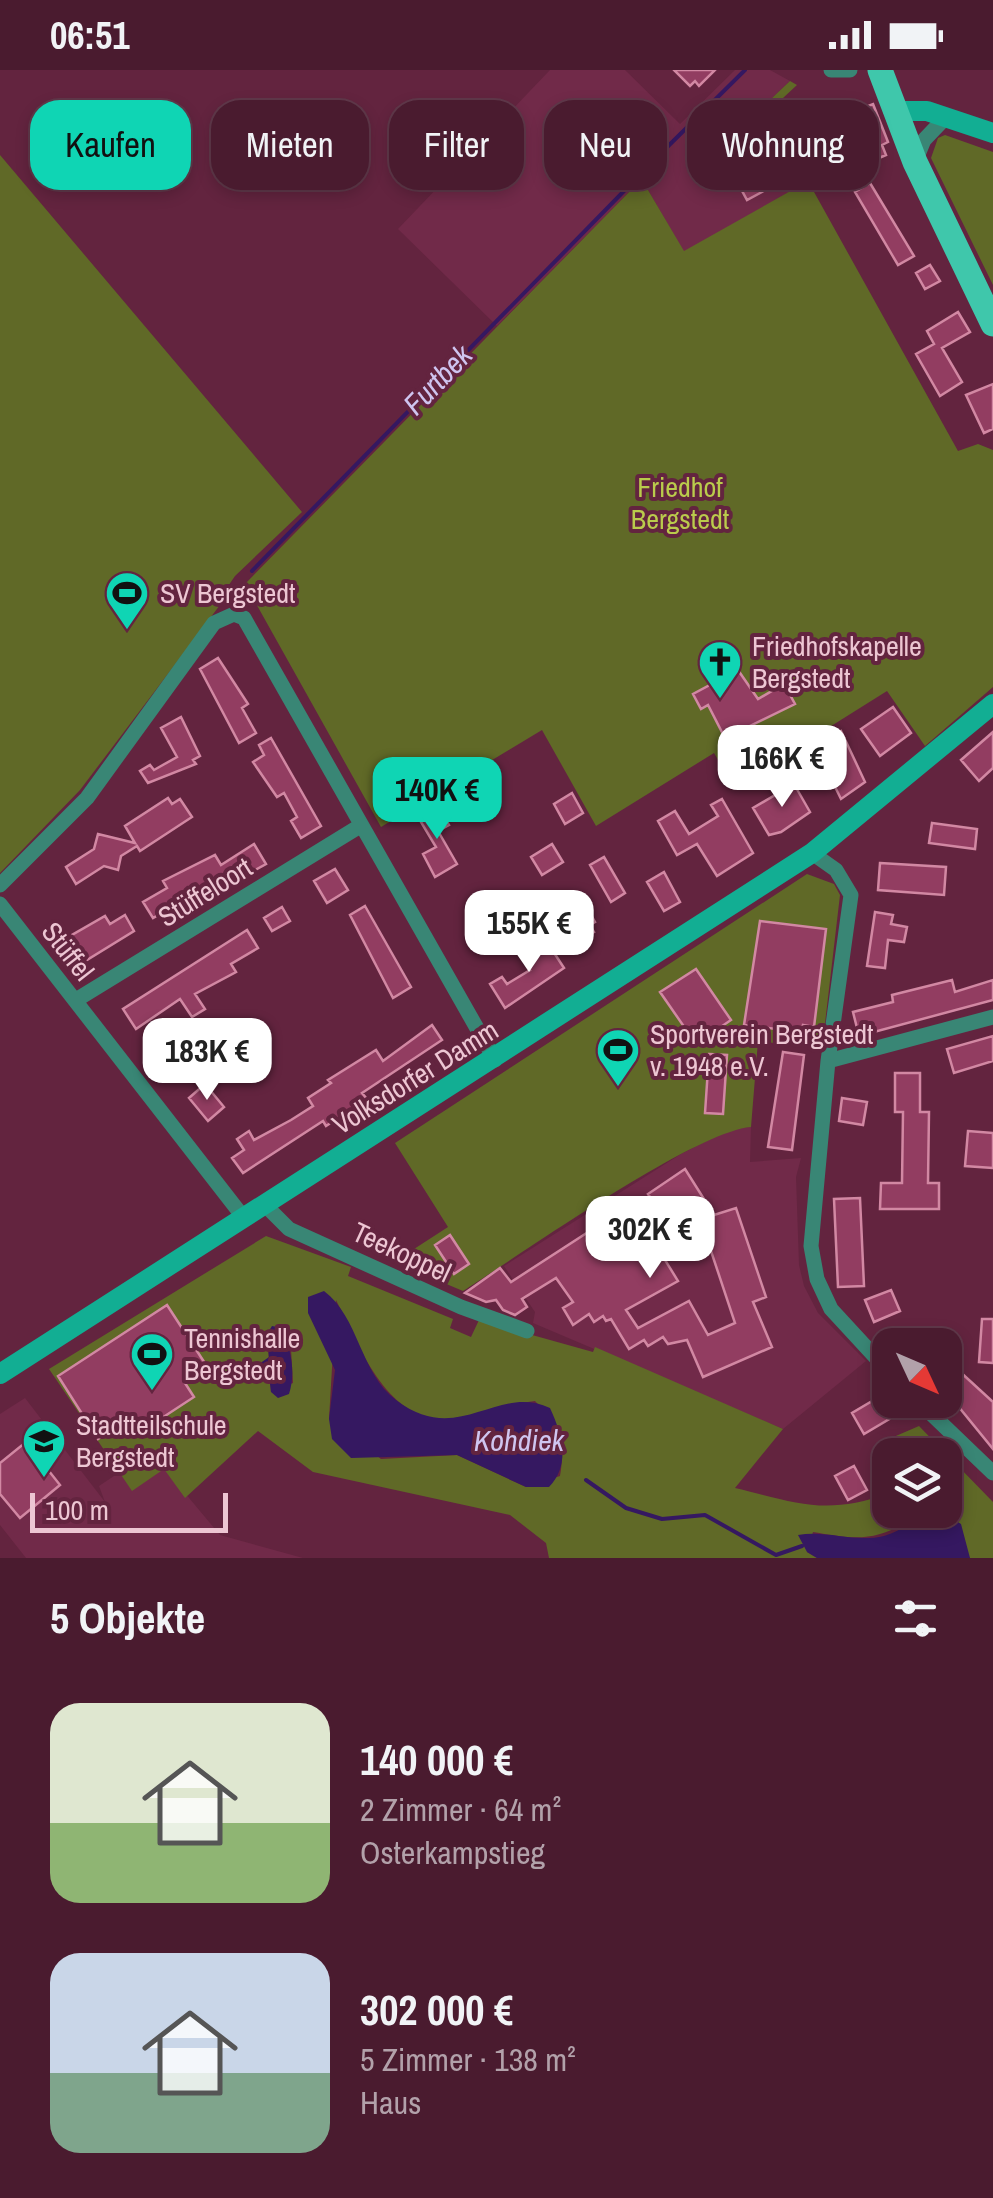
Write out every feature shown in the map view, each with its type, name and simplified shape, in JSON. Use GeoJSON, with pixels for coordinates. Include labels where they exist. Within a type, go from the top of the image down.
{"type":"FeatureCollection","features":[{"type":"Feature","properties":{"kind":"main road"},"geometry":{"type":"LineString","coordinates":[[880,70],[914,162],[993,324]]}},
{"type":"Feature","properties":{"kind":"main road"},"geometry":{"type":"LineString","coordinates":[[894,111],[906,108],[946,117],[993,134]]}},
{"type":"Feature","properties":{"kind":"main road","name":"Volksdorfer Damm"},"geometry":{"type":"LineString","coordinates":[[0,1374],[812,853],[993,704]]}},
{"type":"Feature","properties":{"kind":"street"},"geometry":{"type":"LineString","coordinates":[[831,70],[850,70]]}},
{"type":"Feature","properties":{"kind":"street"},"geometry":{"type":"LineString","coordinates":[[914,162],[924,140],[946,117]]}},
{"type":"Feature","properties":{"kind":"street"},"geometry":{"type":"LineString","coordinates":[[0,885],[86,798],[214,624],[224,616],[244,618],[494,1060]]}},
{"type":"Feature","properties":{"kind":"street","name":"Stüffeloort"},"geometry":{"type":"LineString","coordinates":[[76,1000],[360,826]]}},
{"type":"Feature","properties":{"kind":"street"},"geometry":{"type":"LineString","coordinates":[[812,853],[836,870],[851,894],[812,1213],[817,1279],[831,1309],[872,1353]]}},
{"type":"Feature","properties":{"kind":"street","name":"Stüffel"},"geometry":{"type":"LineString","coordinates":[[0,904],[244,1218]]}},
{"type":"Feature","properties":{"kind":"street"},"geometry":{"type":"LineString","coordinates":[[828,1062],[993,1017]]}},
{"type":"Feature","properties":{"kind":"street","name":"Teekoppel"},"geometry":{"type":"LineString","coordinates":[[265,1205],[289,1228],[461,1307],[526,1330]]}},
{"type":"Feature","properties":{"kind":"street"},"geometry":{"type":"LineString","coordinates":[[936,1418],[993,1473]]}},
{"type":"Feature","properties":{"kind":"shaded area"},"geometry":{"type":"Polygon","coordinates":[[[550,70],[625,70],[656,100],[544,100],[544,190],[631,190],[497,326],[398,229],[435,190],[524,190],[521,100],[550,70]]]}},
{"type":"Feature","properties":{"kind":"shaded area"},"geometry":{"type":"Polygon","coordinates":[[[735,70],[770,70],[790,81],[770,100],[704,100],[735,70]]]}},
{"type":"Feature","properties":{"kind":"shaded area"},"geometry":{"type":"Polygon","coordinates":[[[667,111],[680,124],[687,117],[687,190],[793,190],[684,252],[648,190],[667,190],[667,111]]]}},
{"type":"Feature","properties":{"kind":"shaded area"},"geometry":{"type":"Polygon","coordinates":[[[751,1127],[750,1162],[801,1158],[796,1177],[799,1265],[804,1286],[818,1313],[866,1361],[783,1429],[533,1323],[535,1312],[504,1266],[681,1154],[732,1128],[751,1127]]]}},
{"type":"Feature","properties":{"kind":"shaded area","name":"Stadtteilschule Bergstedt"},"geometry":{"type":"Polygon","coordinates":[[[25,1398],[105,1502],[99,1486],[120,1472],[132,1490],[164,1468],[220,1535],[303,1558],[26,1558],[0,1525],[0,1414],[25,1398]]]}},
{"type":"Feature","properties":{"kind":"green space","name":"Friedhof Bergstedt"},"geometry":{"type":"Polygon","coordinates":[[[790,81],[797,85],[781,100],[770,100],[790,81]]]}},
{"type":"Feature","properties":{"kind":"green space"},"geometry":{"type":"Polygon","coordinates":[[[945,135],[993,152],[993,285],[931,158],[938,138],[945,135]]]}},
{"type":"Feature","properties":{"kind":"green space"},"geometry":{"type":"Polygon","coordinates":[[[0,155],[302,512],[235,576],[220,598],[223,601],[80,790],[0,873],[0,155]]]}},
{"type":"Feature","properties":{"kind":"green space","name":"Friedhof Bergstedt"},"geometry":{"type":"Polygon","coordinates":[[[631,190],[648,190],[684,251],[792,190],[813,190],[958,451],[978,444],[993,450],[993,687],[925,746],[887,691],[734,787],[714,753],[596,826],[542,730],[381,827],[245,584],[631,190]]]}},
{"type":"Feature","properties":{"kind":"green space","name":"Sportverein Bergstedt v. 1948 e.V."},"geometry":{"type":"Polygon","coordinates":[[[807,874],[834,884],[840,895],[822,1049],[758,1041],[751,1127],[724,1134],[650,1171],[463,1291],[394,1262],[448,1227],[395,1143],[807,874]]]}},
{"type":"Feature","properties":{"kind":"green space"},"geometry":{"type":"Polygon","coordinates":[[[266,1236],[351,1267],[348,1276],[453,1319],[450,1328],[471,1337],[479,1320],[593,1352],[595,1347],[783,1429],[735,1488],[812,1505],[872,1498],[872,1528],[895,1528],[867,1537],[813,1532],[807,1552],[817,1558],[549,1558],[546,1543],[510,1515],[313,1472],[258,1431],[185,1498],[164,1469],[132,1491],[49,1369],[266,1236]],[[336,1300],[329,1419],[381,1459],[457,1455],[526,1487],[560,1476],[559,1434],[535,1401],[473,1417],[429,1418],[410,1410],[393,1396],[366,1359],[336,1300]],[[282,1328],[267,1334],[271,1392],[293,1383],[291,1349],[282,1328]]]}},
{"type":"Feature","properties":{"kind":"green space"},"geometry":{"type":"Polygon","coordinates":[[[919,1426],[931,1438],[891,1438],[919,1426]]]}},
{"type":"Feature","properties":{"kind":"green space"},"geometry":{"type":"Polygon","coordinates":[[[962,1470],[993,1502],[993,1558],[970,1558],[931,1528],[962,1528],[962,1470]]]}},
{"type":"Feature","properties":{"kind":"water","name":"Kohdiek"},"geometry":{"type":"Polygon","coordinates":[[[324,1291],[345,1315],[384,1389],[418,1413],[458,1417],[530,1402],[550,1408],[561,1439],[562,1459],[549,1487],[526,1487],[457,1455],[351,1458],[332,1439],[329,1419],[335,1370],[308,1313],[308,1297],[324,1291]]]}},
{"type":"Feature","properties":{"kind":"water"},"geometry":{"type":"Polygon","coordinates":[[[272,1326],[282,1328],[292,1369],[289,1394],[278,1398],[271,1392],[268,1367],[252,1369],[269,1357],[267,1334],[272,1326]]]}},
{"type":"Feature","properties":{"kind":"water"},"geometry":{"type":"Polygon","coordinates":[[[901,1528],[962,1528],[970,1558],[817,1558],[807,1552],[798,1535],[873,1538],[901,1528]]]}},
{"type":"Feature","properties":{"kind":"building"},"geometry":{"type":"Polygon","coordinates":[[[674,70],[715,70],[699,86],[695,81],[690,86],[674,70]]]}},
{"type":"Feature","properties":{"kind":"building"},"geometry":{"type":"Polygon","coordinates":[[[879,119],[888,142],[882,145],[886,155],[879,158],[879,119]]]}},
{"type":"Feature","properties":{"kind":"building"},"geometry":{"type":"Polygon","coordinates":[[[742,190],[766,190],[747,200],[742,190]]]}},
{"type":"Feature","properties":{"kind":"building"},"geometry":{"type":"Polygon","coordinates":[[[874,190],[914,256],[898,265],[855,192],[874,190]]]}},
{"type":"Feature","properties":{"kind":"building"},"geometry":{"type":"Polygon","coordinates":[[[930,265],[940,281],[925,289],[916,273],[930,265]]]}},
{"type":"Feature","properties":{"kind":"building"},"geometry":{"type":"Polygon","coordinates":[[[958,312],[970,332],[942,348],[962,382],[940,396],[916,354],[934,344],[927,331],[958,312]]]}},
{"type":"Feature","properties":{"kind":"building"},"geometry":{"type":"Polygon","coordinates":[[[993,384],[993,429],[984,433],[966,395],[993,384]]]}},
{"type":"Feature","properties":{"kind":"building"},"geometry":{"type":"Polygon","coordinates":[[[218,658],[248,704],[242,708],[256,733],[239,743],[200,669],[218,658]]]}},
{"type":"Feature","properties":{"kind":"building","name":"Friedhofskapelle Bergstedt"},"geometry":{"type":"Polygon","coordinates":[[[738,670],[758,699],[784,684],[795,704],[725,738],[708,705],[701,709],[693,694],[738,670]]]}},
{"type":"Feature","properties":{"kind":"building"},"geometry":{"type":"Polygon","coordinates":[[[893,707],[911,733],[880,756],[861,729],[893,707]]]}},
{"type":"Feature","properties":{"kind":"building"},"geometry":{"type":"Polygon","coordinates":[[[181,717],[200,756],[193,760],[196,764],[148,783],[140,771],[150,765],[154,770],[177,757],[161,728],[181,717]]]}},
{"type":"Feature","properties":{"kind":"building"},"geometry":{"type":"Polygon","coordinates":[[[841,731],[865,782],[841,799],[815,746],[841,731]]]}},
{"type":"Feature","properties":{"kind":"building"},"geometry":{"type":"Polygon","coordinates":[[[993,732],[993,768],[979,781],[961,760],[993,732]]]}},
{"type":"Feature","properties":{"kind":"building"},"geometry":{"type":"Polygon","coordinates":[[[271,738],[321,826],[301,838],[291,821],[297,817],[284,793],[277,797],[253,762],[264,755],[259,745],[271,738]]]}},
{"type":"Feature","properties":{"kind":"building"},"geometry":{"type":"Polygon","coordinates":[[[794,784],[810,812],[781,832],[769,835],[753,808],[794,784]]]}},
{"type":"Feature","properties":{"kind":"building"},"geometry":{"type":"Polygon","coordinates":[[[572,793],[583,813],[565,824],[554,804],[572,793]]]}},
{"type":"Feature","properties":{"kind":"building"},"geometry":{"type":"Polygon","coordinates":[[[168,798],[172,804],[180,799],[192,817],[140,851],[137,846],[121,856],[118,870],[104,866],[76,884],[66,867],[94,849],[98,834],[135,843],[125,826],[168,798]]]}},
{"type":"Feature","properties":{"kind":"building"},"geometry":{"type":"Polygon","coordinates":[[[722,799],[753,853],[717,876],[697,844],[677,855],[658,821],[675,811],[689,834],[718,816],[711,805],[722,799]]]}},
{"type":"Feature","properties":{"kind":"building"},"geometry":{"type":"Polygon","coordinates":[[[438,806],[449,825],[438,831],[457,864],[435,877],[423,854],[436,847],[418,817],[438,806]]]}},
{"type":"Feature","properties":{"kind":"building"},"geometry":{"type":"Polygon","coordinates":[[[932,823],[977,829],[975,849],[929,843],[932,823]]]}},
{"type":"Feature","properties":{"kind":"building"},"geometry":{"type":"Polygon","coordinates":[[[254,844],[266,864],[248,874],[243,866],[153,918],[143,902],[167,888],[163,881],[215,855],[221,865],[254,844]]]}},
{"type":"Feature","properties":{"kind":"building"},"geometry":{"type":"Polygon","coordinates":[[[552,844],[563,862],[542,875],[531,857],[552,844]]]}},
{"type":"Feature","properties":{"kind":"building"},"geometry":{"type":"Polygon","coordinates":[[[604,857],[625,893],[611,902],[590,865],[604,857]]]}},
{"type":"Feature","properties":{"kind":"building"},"geometry":{"type":"Polygon","coordinates":[[[880,863],[946,867],[944,895],[878,890],[880,863]]]}},
{"type":"Feature","properties":{"kind":"building"},"geometry":{"type":"Polygon","coordinates":[[[335,869],[348,890],[327,903],[314,881],[335,869]]]}},
{"type":"Feature","properties":{"kind":"building"},"geometry":{"type":"Polygon","coordinates":[[[664,872],[680,902],[664,911],[647,882],[664,872]]]}},
{"type":"Feature","properties":{"kind":"building"},"geometry":{"type":"Polygon","coordinates":[[[365,906],[411,987],[393,998],[350,915],[365,906]]]}},
{"type":"Feature","properties":{"kind":"building"},"geometry":{"type":"Polygon","coordinates":[[[282,907],[290,921],[272,931],[264,918],[282,907]]]}},
{"type":"Feature","properties":{"kind":"building"},"geometry":{"type":"Polygon","coordinates":[[[589,911],[595,922],[590,925],[594,932],[575,943],[565,925],[589,911]]]}},
{"type":"Feature","properties":{"kind":"building"},"geometry":{"type":"Polygon","coordinates":[[[875,912],[893,915],[891,924],[907,927],[904,942],[888,940],[885,968],[867,966],[875,912]]]}},
{"type":"Feature","properties":{"kind":"building"},"geometry":{"type":"Polygon","coordinates":[[[125,915],[134,931],[82,963],[65,939],[105,916],[110,924],[125,915]]]}},
{"type":"Feature","properties":{"kind":"building"},"geometry":{"type":"Polygon","coordinates":[[[760,921],[826,929],[814,1027],[803,1025],[802,1032],[744,1025],[760,921]]]}},
{"type":"Feature","properties":{"kind":"building"},"geometry":{"type":"Polygon","coordinates":[[[247,930],[258,948],[231,964],[236,972],[195,994],[205,1009],[192,1017],[180,999],[136,1029],[123,1009],[247,930]]]}},
{"type":"Feature","properties":{"kind":"building"},"geometry":{"type":"Polygon","coordinates":[[[547,942],[564,968],[505,1008],[490,984],[502,977],[507,984],[530,970],[522,958],[547,942]]]}},
{"type":"Feature","properties":{"kind":"building"},"geometry":{"type":"Polygon","coordinates":[[[696,969],[731,1020],[696,1044],[660,992],[696,969]]]}},
{"type":"Feature","properties":{"kind":"building"},"geometry":{"type":"Polygon","coordinates":[[[952,980],[955,992],[993,980],[993,1000],[859,1036],[853,1012],[893,1002],[892,995],[952,980]]]}},
{"type":"Feature","properties":{"kind":"building"},"geometry":{"type":"Polygon","coordinates":[[[432,1025],[442,1040],[362,1093],[367,1099],[326,1126],[323,1121],[243,1173],[232,1158],[244,1150],[237,1139],[249,1131],[254,1140],[291,1120],[313,1106],[308,1098],[331,1083],[328,1080],[376,1050],[383,1061],[432,1025]]]}},
{"type":"Feature","properties":{"kind":"building"},"geometry":{"type":"Polygon","coordinates":[[[993,1036],[993,1061],[954,1073],[947,1049],[993,1036]]]}},
{"type":"Feature","properties":{"kind":"building"},"geometry":{"type":"Polygon","coordinates":[[[176,1052],[190,1068],[174,1081],[161,1064],[176,1052]]]}},
{"type":"Feature","properties":{"kind":"building"},"geometry":{"type":"Polygon","coordinates":[[[783,1052],[804,1055],[792,1150],[768,1147],[783,1052]]]}},
{"type":"Feature","properties":{"kind":"building"},"geometry":{"type":"Polygon","coordinates":[[[709,1054],[727,1055],[723,1114],[705,1113],[709,1054]]]}},
{"type":"Feature","properties":{"kind":"building"},"geometry":{"type":"Polygon","coordinates":[[[895,1073],[920,1073],[920,1112],[929,1112],[928,1183],[939,1183],[939,1209],[880,1209],[881,1183],[902,1183],[903,1112],[895,1112],[895,1073]]]}},
{"type":"Feature","properties":{"kind":"building"},"geometry":{"type":"Polygon","coordinates":[[[205,1084],[224,1107],[208,1121],[189,1098],[205,1084]]]}},
{"type":"Feature","properties":{"kind":"building"},"geometry":{"type":"Polygon","coordinates":[[[842,1098],[867,1102],[863,1125],[839,1121],[842,1098]]]}},
{"type":"Feature","properties":{"kind":"building"},"geometry":{"type":"Polygon","coordinates":[[[968,1131],[993,1133],[993,1168],[965,1166],[968,1131]]]}},
{"type":"Feature","properties":{"kind":"building"},"geometry":{"type":"Polygon","coordinates":[[[685,1169],[714,1215],[736,1208],[766,1297],[753,1302],[772,1347],[703,1377],[687,1340],[668,1344],[663,1337],[648,1346],[644,1340],[629,1349],[611,1319],[606,1321],[603,1316],[594,1322],[589,1314],[573,1325],[563,1308],[573,1302],[556,1278],[522,1299],[527,1307],[515,1315],[503,1310],[496,1300],[486,1302],[465,1293],[500,1268],[511,1282],[613,1216],[632,1245],[649,1234],[678,1281],[626,1310],[638,1328],[689,1301],[708,1335],[735,1323],[701,1221],[692,1207],[660,1227],[646,1204],[652,1200],[648,1194],[685,1169]]]}},
{"type":"Feature","properties":{"kind":"building"},"geometry":{"type":"Polygon","coordinates":[[[860,1198],[864,1286],[838,1287],[834,1199],[860,1198]]]}},
{"type":"Feature","properties":{"kind":"building"},"geometry":{"type":"Polygon","coordinates":[[[450,1235],[469,1264],[454,1274],[435,1245],[450,1235]]]}},
{"type":"Feature","properties":{"kind":"building"},"geometry":{"type":"Polygon","coordinates":[[[891,1290],[900,1311],[874,1322],[865,1300],[891,1290]]]}},
{"type":"Feature","properties":{"kind":"building"},"geometry":{"type":"Polygon","coordinates":[[[167,1305],[208,1368],[185,1383],[194,1397],[142,1431],[133,1416],[98,1439],[58,1376],[167,1305]]]}},
{"type":"Feature","properties":{"kind":"building"},"geometry":{"type":"Polygon","coordinates":[[[982,1319],[993,1319],[993,1363],[979,1362],[982,1319]]]}},
{"type":"Feature","properties":{"kind":"building"},"geometry":{"type":"Polygon","coordinates":[[[962,1374],[993,1402],[993,1449],[962,1411],[962,1374]]]}},
{"type":"Feature","properties":{"kind":"building"},"geometry":{"type":"Polygon","coordinates":[[[872,1401],[872,1418],[891,1418],[864,1434],[852,1413],[872,1401]]]}},
{"type":"Feature","properties":{"kind":"building"},"geometry":{"type":"Polygon","coordinates":[[[26,1442],[60,1485],[20,1518],[0,1494],[0,1463],[26,1442]]]}},
{"type":"Feature","properties":{"kind":"building"},"geometry":{"type":"Polygon","coordinates":[[[854,1466],[867,1490],[848,1500],[835,1476],[854,1466]]]}},
{"type":"Feature","properties":{"kind":"waterway","name":"Furtbek"},"geometry":{"type":"LineString","coordinates":[[667,147],[745,70]]}},
{"type":"Feature","properties":{"kind":"waterway","name":"Furtbek"},"geometry":{"type":"LineString","coordinates":[[252,571],[625,190]]}},
{"type":"Feature","properties":{"kind":"waterway"},"geometry":{"type":"LineString","coordinates":[[586,1480],[626,1508],[662,1519],[705,1515],[776,1555],[802,1546]]}},
{"type":"Feature","properties":{"kind":"place","name":"SV Bergstedt"},"geometry":{"type":"Point","coordinates":[127,631]}},
{"type":"Feature","properties":{"kind":"place","name":"Friedhofskapelle Bergstedt"},"geometry":{"type":"Point","coordinates":[720,700]}},
{"type":"Feature","properties":{"kind":"place","name":"Sportverein Bergstedt v. 1948 e.V."},"geometry":{"type":"Point","coordinates":[618,1088]}},
{"type":"Feature","properties":{"kind":"place","name":"Tennishalle Bergstedt"},"geometry":{"type":"Point","coordinates":[152,1392]}},
{"type":"Feature","properties":{"kind":"place","name":"Stadtteilschule Bergstedt"},"geometry":{"type":"Point","coordinates":[44,1479]}}]}
